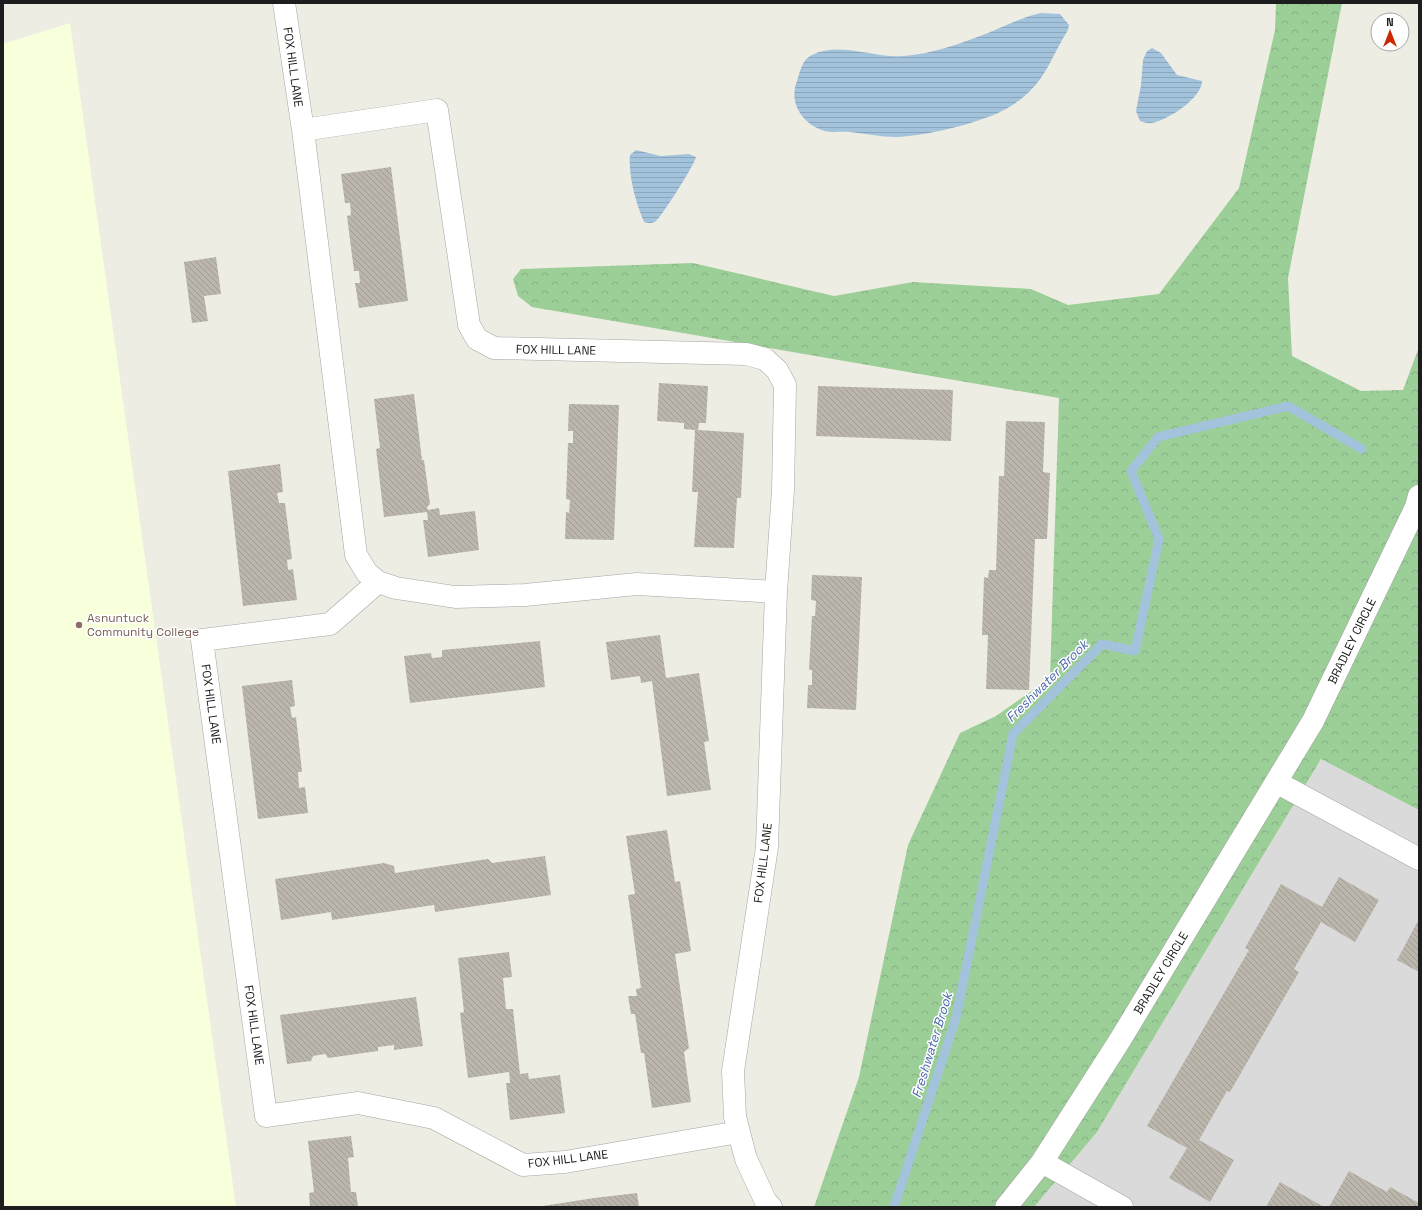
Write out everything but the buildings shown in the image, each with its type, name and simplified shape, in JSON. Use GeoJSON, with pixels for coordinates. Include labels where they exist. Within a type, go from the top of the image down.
{"type":"FeatureCollection","features":[{"type":"Feature","properties":{"kind":"street","name":"FOX HILL LANE"},"geometry":{"type":"LineString","coordinates":[[284,3],[303,130],[356,555],[367,573],[378,582],[396,588],[455,597],[525,594],[637,584],[776,592]]}},
{"type":"Feature","properties":{"kind":"street","name":"FOX HILL LANE"},"geometry":{"type":"LineString","coordinates":[[303,130],[438,110],[469,325],[477,339],[494,348],[746,354],[765,359],[777,370],[785,385],[783,490],[776,592],[767,846],[733,1070],[735,1118],[746,1159],[766,1202],[771,1207]]}},
{"type":"Feature","properties":{"kind":"street","name":"BRADLEY CIRCLE"},"geometry":{"type":"LineString","coordinates":[[1006,1207],[1042,1162],[1120,1040],[1313,721],[1416,507],[1419,496]]}},
{"type":"Feature","properties":{"kind":"street","name":"FOX HILL LANE"},"geometry":{"type":"LineString","coordinates":[[378,582],[330,624],[202,640],[266,1116],[358,1103],[434,1118],[523,1165],[565,1162],[739,1132]]}},
{"type":"Feature","properties":{"kind":"street"},"geometry":{"type":"LineString","coordinates":[[1276,782],[1419,859]]}},
{"type":"Feature","properties":{"kind":"street"},"geometry":{"type":"LineString","coordinates":[[1042,1162],[1122,1207]]}},
{"type":"Feature","properties":{"kind":"shaded area","name":"Asnuntuck Community College"},"geometry":{"type":"Polygon","coordinates":[[[70,23],[236,1207],[3,1207],[3,44],[70,23]]]}},
{"type":"Feature","properties":{"kind":"shaded area"},"geometry":{"type":"Polygon","coordinates":[[[1321,759],[1419,810],[1419,1207],[1034,1207],[1097,1132],[1321,759]]]}},
{"type":"Feature","properties":{"kind":"green space"},"geometry":{"type":"Polygon","coordinates":[[[1276,3],[1342,3],[1288,278],[1292,356],[1361,391],[1403,390],[1419,347],[1419,810],[1321,759],[1097,1132],[1034,1207],[814,1207],[859,1077],[908,845],[960,733],[996,716],[1050,678],[1059,398],[532,307],[518,296],[513,279],[521,269],[693,263],[834,296],[913,282],[1031,289],[1068,305],[1159,294],[1239,188],[1275,30],[1276,3]]]}},
{"type":"Feature","properties":{"kind":"water"},"geometry":{"type":"Polygon","coordinates":[[[1041,13],[1060,14],[1069,25],[1068,30],[1036,85],[1015,103],[991,116],[938,131],[902,137],[887,137],[850,132],[825,131],[810,124],[799,112],[796,105],[794,97],[799,74],[806,59],[812,55],[823,51],[846,50],[893,56],[915,55],[947,48],[968,41],[1021,19],[1041,13]]]}},
{"type":"Feature","properties":{"kind":"water"},"geometry":{"type":"Polygon","coordinates":[[[1152,48],[1161,53],[1177,75],[1202,81],[1201,88],[1183,107],[1167,118],[1149,123],[1140,121],[1136,111],[1141,85],[1143,60],[1147,51],[1152,48]]]}},
{"type":"Feature","properties":{"kind":"water"},"geometry":{"type":"Polygon","coordinates":[[[636,150],[661,156],[689,154],[696,157],[665,210],[656,221],[652,223],[644,222],[633,189],[630,172],[630,155],[636,150]]]}},
{"type":"Feature","properties":{"kind":"waterway","name":"Freshwater Brook"},"geometry":{"type":"LineString","coordinates":[[894,1207],[956,1018],[1013,734],[1102,644],[1135,651],[1159,539],[1131,471],[1158,437],[1288,406],[1362,449]]}},
{"type":"Feature","properties":{"kind":"place","name":"Asnuntuck Community College"},"geometry":{"type":"Point","coordinates":[79,625]}}]}
